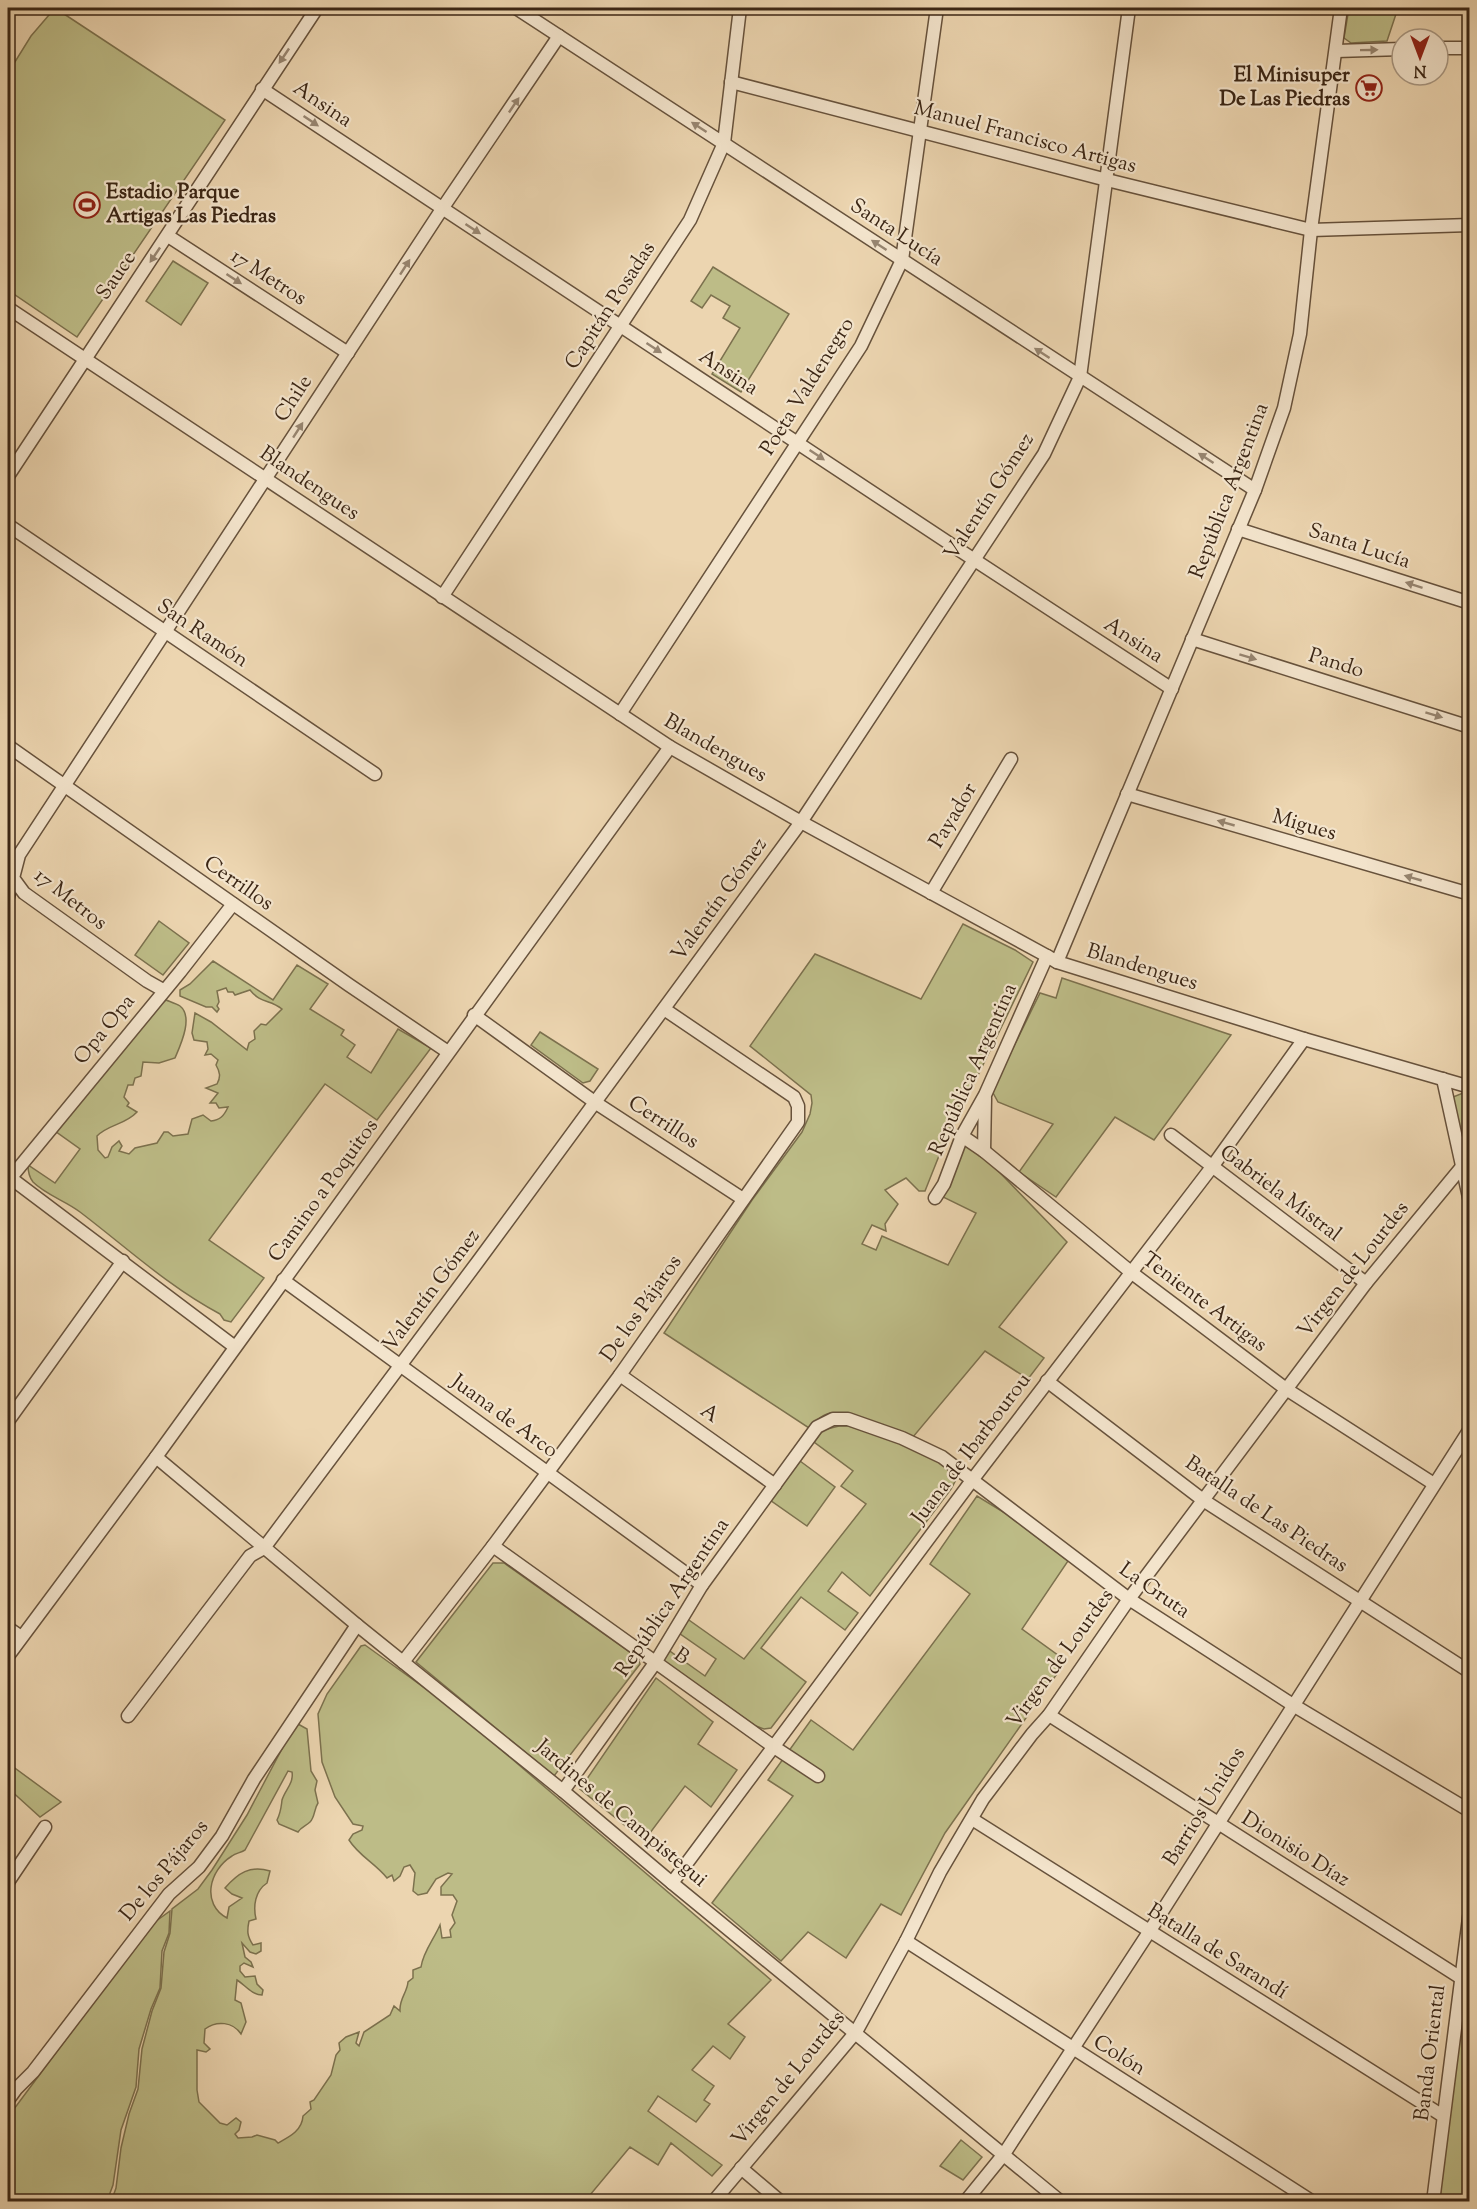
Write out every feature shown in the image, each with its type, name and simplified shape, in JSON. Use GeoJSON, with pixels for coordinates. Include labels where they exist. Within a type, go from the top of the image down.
{"type":"FeatureCollection","features":[{"type":"Feature","properties":{"kind":"street","name":"Sauce"},"geometry":{"type":"LineString","coordinates":[[8,476],[317,8]]}},
{"type":"Feature","properties":{"kind":"street","name":"Santa Lucía"},"geometry":{"type":"LineString","coordinates":[[516,8],[1255,490]]}},
{"type":"Feature","properties":{"kind":"street","name":"Capitán Posadas"},"geometry":{"type":"LineString","coordinates":[[442,597],[690,220],[724,143],[740,8]]}},
{"type":"Feature","properties":{"kind":"street","name":"Poeta Valdenegro"},"geometry":{"type":"LineString","coordinates":[[620,714],[861,346],[902,260],[937,8]]}},
{"type":"Feature","properties":{"kind":"street","name":"Valentín Gómez"},"geometry":{"type":"LineString","coordinates":[[128,1716],[250,1556],[264,1548],[596,1103],[801,822],[1044,454],[1080,377],[1129,8]]}},
{"type":"Feature","properties":{"kind":"street","name":"República Argentina"},"geometry":{"type":"LineString","coordinates":[[935,1198],[944,1184],[962,1136],[985,1095],[1052,959],[1127,794],[1255,490],[1284,408],[1298,345],[1341,8]]}},
{"type":"Feature","properties":{"kind":"street","name":"Chile"},"geometry":{"type":"LineString","coordinates":[[63,784],[442,209],[559,36]]}},
{"type":"Feature","properties":{"kind":"street"},"geometry":{"type":"LineString","coordinates":[[1450,48],[1470,48]]}},
{"type":"Feature","properties":{"kind":"street"},"geometry":{"type":"LineString","coordinates":[[1336,51],[1390,49]]}},
{"type":"Feature","properties":{"kind":"street","name":"Manuel Francisco Artigas"},"geometry":{"type":"LineString","coordinates":[[730,82],[1107,180],[1311,230],[1470,225]]}},
{"type":"Feature","properties":{"kind":"street","name":"Ansina"},"geometry":{"type":"LineString","coordinates":[[262,89],[973,560],[1172,689]]}},
{"type":"Feature","properties":{"kind":"street","name":"17 Metros"},"geometry":{"type":"LineString","coordinates":[[168,236],[348,353]]}},
{"type":"Feature","properties":{"kind":"street","name":"Blandengues"},"geometry":{"type":"LineString","coordinates":[[8,308],[670,747],[801,822],[1052,959],[1304,1039],[1470,1087]]}},
{"type":"Feature","properties":{"kind":"street","name":"San Ramón"},"geometry":{"type":"LineString","coordinates":[[8,525],[375,774]]}},
{"type":"Feature","properties":{"kind":"street","name":"Santa Lucía"},"geometry":{"type":"LineString","coordinates":[[1238,529],[1470,603]]}},
{"type":"Feature","properties":{"kind":"street","name":"Pando"},"geometry":{"type":"LineString","coordinates":[[1192,639],[1470,727]]}},
{"type":"Feature","properties":{"kind":"street","name":"Cerrillos"},"geometry":{"type":"LineString","coordinates":[[8,747],[448,1052]]}},
{"type":"Feature","properties":{"kind":"street","name":"Camino a Poquitos"},"geometry":{"type":"LineString","coordinates":[[8,1656],[156,1457],[670,747]]}},
{"type":"Feature","properties":{"kind":"street","name":"Payador"},"geometry":{"type":"LineString","coordinates":[[930,893],[1011,759]]}},
{"type":"Feature","properties":{"kind":"street","name":"17 Metros"},"geometry":{"type":"LineString","coordinates":[[63,784],[19,855],[13,878],[24,893],[163,990]]}},
{"type":"Feature","properties":{"kind":"street","name":"Migues"},"geometry":{"type":"LineString","coordinates":[[1127,794],[1470,894]]}},
{"type":"Feature","properties":{"kind":"street"},"geometry":{"type":"LineString","coordinates":[[8,897],[13,878]]}},
{"type":"Feature","properties":{"kind":"street","name":"Opa Opa"},"geometry":{"type":"LineString","coordinates":[[8,1178],[233,904]]}},
{"type":"Feature","properties":{"kind":"street","name":"De los Pájaros"},"geometry":{"type":"LineString","coordinates":[[403,1662],[493,1546],[620,1375],[798,1122],[798,1106],[794,1097],[664,1009]]}},
{"type":"Feature","properties":{"kind":"street","name":"Cerrillos"},"geometry":{"type":"LineString","coordinates":[[474,1015],[596,1103],[743,1199]]}},
{"type":"Feature","properties":{"kind":"street","name":"Juana de Ibarbourou"},"geometry":{"type":"LineString","coordinates":[[672,1883],[973,1479],[1212,1167],[1304,1039]]}},
{"type":"Feature","properties":{"kind":"street"},"geometry":{"type":"LineString","coordinates":[[1443,1079],[1465,1161],[1470,1202]]}},
{"type":"Feature","properties":{"kind":"street"},"geometry":{"type":"LineString","coordinates":[[984,1151],[985,1095]]}},
{"type":"Feature","properties":{"kind":"street","name":"Teniente Artigas"},"geometry":{"type":"LineString","coordinates":[[962,1136],[984,1151],[1132,1273],[1286,1389],[1434,1484]]}},
{"type":"Feature","properties":{"kind":"street","name":"Gabriela Mistral"},"geometry":{"type":"LineString","coordinates":[[1171,1136],[1366,1283]]}},
{"type":"Feature","properties":{"kind":"street","name":"Virgen de Lourdes"},"geometry":{"type":"LineString","coordinates":[[713,2202],[856,2032],[906,1941],[940,1872],[983,1799],[1049,1715],[1129,1599],[1366,1283],[1465,1161]]}},
{"type":"Feature","properties":{"kind":"street"},"geometry":{"type":"LineString","coordinates":[[8,1178],[123,1261],[235,1347]]}},
{"type":"Feature","properties":{"kind":"street"},"geometry":{"type":"LineString","coordinates":[[8,1421],[123,1261]]}},
{"type":"Feature","properties":{"kind":"street","name":"Juana de Arco"},"geometry":{"type":"LineString","coordinates":[[283,1280],[702,1585]]}},
{"type":"Feature","properties":{"kind":"street","name":"A"},"geometry":{"type":"LineString","coordinates":[[620,1375],[775,1485]]}},
{"type":"Feature","properties":{"kind":"street","name":"Batalla de Las Piedras"},"geometry":{"type":"LineString","coordinates":[[1047,1381],[1203,1500],[1470,1672]]}},
{"type":"Feature","properties":{"kind":"street","name":"La Gruta"},"geometry":{"type":"LineString","coordinates":[[817,1427],[833,1419],[848,1419],[902,1438],[942,1457],[1129,1599],[1293,1705],[1470,1811]]}},
{"type":"Feature","properties":{"kind":"street","name":"República Argentina"},"geometry":{"type":"LineString","coordinates":[[562,1791],[655,1663],[702,1585],[817,1427]]}},
{"type":"Feature","properties":{"kind":"street","name":"Barrios Unidos"},"geometry":{"type":"LineString","coordinates":[[965,2202],[1004,2154],[1149,1932],[1470,1429]]}},
{"type":"Feature","properties":{"kind":"street","name":"Jardines de Campistegui"},"geometry":{"type":"LineString","coordinates":[[156,1457],[357,1625],[1061,2202]]}},
{"type":"Feature","properties":{"kind":"street","name":"B"},"geometry":{"type":"LineString","coordinates":[[493,1546],[655,1663],[818,1776]]}},
{"type":"Feature","properties":{"kind":"street","name":"De los Pájaros"},"geometry":{"type":"LineString","coordinates":[[8,2100],[12,2085],[33,2072],[169,1894],[199,1867],[222,1836],[254,1779],[357,1625]]}},
{"type":"Feature","properties":{"kind":"street"},"geometry":{"type":"LineString","coordinates":[[8,1628],[21,1637]]}},
{"type":"Feature","properties":{"kind":"street","name":"Dionisio Díaz"},"geometry":{"type":"LineString","coordinates":[[1049,1715],[1461,1978]]}},
{"type":"Feature","properties":{"kind":"street","name":"Batalla de Sarandí"},"geometry":{"type":"LineString","coordinates":[[972,1819],[1443,2116]]}},
{"type":"Feature","properties":{"kind":"street"},"geometry":{"type":"LineString","coordinates":[[8,1882],[45,1827]]}},
{"type":"Feature","properties":{"kind":"street","name":"Banda Oriental"},"geometry":{"type":"LineString","coordinates":[[1433,2202],[1470,1910]]}},
{"type":"Feature","properties":{"kind":"street","name":"Colón"},"geometry":{"type":"LineString","coordinates":[[906,1941],[1313,2202]]}},
{"type":"Feature","properties":{"kind":"street"},"geometry":{"type":"LineString","coordinates":[[741,2168],[781,2202]]}},
{"type":"Feature","properties":{"kind":"shaded area","name":"Estadio Parque Artigas Las Piedras"},"geometry":{"type":"Polygon","coordinates":[[[55,8],[225,120],[77,337],[8,290],[8,73],[31,36],[55,8]]]}},
{"type":"Feature","properties":{"kind":"shaded area"},"geometry":{"type":"Polygon","coordinates":[[[1349,8],[1398,8],[1387,41],[1351,43],[1344,38],[1349,8]]]}},
{"type":"Feature","properties":{"kind":"shaded area"},"geometry":{"type":"Polygon","coordinates":[[[173,261],[208,283],[181,325],[146,301],[173,261]]]}},
{"type":"Feature","properties":{"kind":"shaded area"},"geometry":{"type":"Polygon","coordinates":[[[713,267],[789,314],[741,392],[712,374],[740,328],[723,318],[730,306],[711,295],[702,308],[691,301],[713,267]]]}},
{"type":"Feature","properties":{"kind":"shaded area"},"geometry":{"type":"Polygon","coordinates":[[[159,921],[189,943],[163,975],[135,955],[159,921]]]}},
{"type":"Feature","properties":{"kind":"shaded area"},"geometry":{"type":"Polygon","coordinates":[[[963,924],[1015,950],[1033,962],[966,1100],[960,1103],[925,1191],[919,1191],[906,1178],[885,1190],[898,1204],[885,1224],[886,1231],[872,1225],[862,1244],[876,1250],[882,1236],[948,1265],[976,1213],[943,1197],[965,1144],[977,1149],[1067,1242],[999,1327],[1044,1358],[1028,1379],[985,1351],[913,1437],[857,1417],[835,1413],[822,1416],[809,1428],[664,1333],[752,1200],[802,1132],[810,1114],[811,1095],[750,1046],[815,954],[921,999],[963,924]]]}},
{"type":"Feature","properties":{"kind":"shaded area"},"geometry":{"type":"Polygon","coordinates":[[[213,961],[273,1000],[297,965],[328,984],[310,1009],[344,1030],[341,1035],[355,1045],[347,1057],[371,1073],[398,1029],[431,1048],[377,1120],[325,1084],[209,1240],[264,1278],[231,1322],[224,1320],[220,1314],[165,1279],[74,1208],[38,1187],[29,1174],[28,1167],[28,1165],[55,1183],[80,1149],[55,1131],[161,1003],[166,1000],[180,1006],[186,1017],[185,1032],[175,1058],[159,1063],[143,1062],[141,1076],[135,1078],[133,1085],[128,1085],[124,1097],[129,1103],[127,1106],[137,1112],[97,1136],[98,1150],[105,1158],[108,1157],[112,1147],[119,1141],[122,1146],[119,1151],[129,1154],[135,1148],[157,1143],[164,1132],[173,1136],[188,1134],[192,1119],[203,1115],[211,1121],[223,1115],[228,1107],[219,1108],[216,1103],[210,1103],[218,1093],[206,1088],[217,1084],[218,1060],[211,1054],[205,1055],[208,1049],[207,1042],[194,1040],[192,1033],[195,1013],[211,1022],[247,1050],[249,1043],[255,1039],[254,1031],[261,1024],[266,1025],[282,1009],[262,1000],[250,990],[235,995],[233,992],[228,992],[226,988],[217,991],[219,1009],[217,1012],[212,1007],[206,1007],[180,996],[180,990],[190,984],[213,961]]]}},
{"type":"Feature","properties":{"kind":"shaded area"},"geometry":{"type":"Polygon","coordinates":[[[1062,978],[1231,1035],[1154,1140],[1115,1117],[1056,1197],[1019,1172],[1053,1124],[998,1102],[992,1091],[1040,993],[1056,998],[1062,978]]]}},
{"type":"Feature","properties":{"kind":"shaded area"},"geometry":{"type":"Polygon","coordinates":[[[540,1032],[598,1069],[590,1081],[583,1083],[531,1045],[540,1032]]]}},
{"type":"Feature","properties":{"kind":"shaded area"},"geometry":{"type":"Polygon","coordinates":[[[1463,1093],[1469,1095],[1469,1149],[1462,1148],[1453,1103],[1453,1097],[1463,1093]]]}},
{"type":"Feature","properties":{"kind":"shaded area"},"geometry":{"type":"Polygon","coordinates":[[[849,1426],[902,1442],[957,1472],[958,1476],[951,1489],[870,1596],[842,1572],[828,1591],[858,1613],[845,1630],[801,1597],[761,1648],[806,1682],[771,1728],[764,1729],[756,1726],[664,1661],[664,1647],[705,1676],[716,1659],[676,1631],[686,1618],[744,1659],[866,1504],[841,1486],[853,1471],[814,1442],[823,1430],[849,1426]]]}},
{"type":"Feature","properties":{"kind":"shaded area"},"geometry":{"type":"Polygon","coordinates":[[[800,1461],[835,1487],[807,1526],[770,1500],[800,1461]]]}},
{"type":"Feature","properties":{"kind":"shaded area"},"geometry":{"type":"Polygon","coordinates":[[[977,1496],[1005,1513],[1068,1561],[1022,1629],[1066,1661],[945,1833],[901,1915],[881,1904],[846,1958],[808,1932],[781,1961],[712,1903],[793,1796],[768,1780],[811,1720],[853,1750],[970,1594],[930,1564],[977,1496]]]}},
{"type":"Feature","properties":{"kind":"shaded area"},"geometry":{"type":"Polygon","coordinates":[[[493,1563],[504,1563],[638,1658],[640,1664],[554,1776],[416,1662],[493,1563]]]}},
{"type":"Feature","properties":{"kind":"shaded area"},"geometry":{"type":"Polygon","coordinates":[[[365,1645],[451,1707],[771,1980],[728,2024],[745,2037],[730,2059],[713,2046],[692,2070],[714,2086],[704,2100],[710,2104],[696,2122],[658,2096],[648,2111],[722,2165],[712,2176],[671,2143],[658,2165],[630,2147],[585,2201],[111,2202],[116,2188],[121,2148],[129,2114],[138,2089],[142,2049],[161,1988],[164,1952],[170,1933],[172,1909],[198,1889],[212,1870],[247,1815],[293,1728],[298,1724],[307,1729],[311,1771],[317,1781],[315,1790],[318,1803],[312,1820],[298,1832],[279,1824],[277,1820],[282,1800],[292,1780],[292,1772],[288,1771],[245,1850],[224,1862],[213,1878],[211,1896],[219,1912],[227,1918],[229,1907],[242,1898],[225,1888],[235,1878],[250,1870],[270,1871],[267,1883],[260,1890],[256,1899],[256,1919],[249,1921],[248,1928],[251,1942],[253,1945],[261,1943],[261,1951],[256,1954],[250,1952],[242,1943],[245,1957],[253,1967],[244,1963],[240,1966],[240,1971],[245,1977],[255,1976],[257,1984],[263,1990],[262,1995],[252,1992],[237,1980],[235,2000],[241,2003],[246,2022],[241,2034],[234,2027],[220,2023],[205,2029],[204,2043],[210,2049],[206,2052],[197,2050],[199,2102],[220,2123],[227,2125],[236,2118],[241,2122],[235,2134],[238,2138],[257,2135],[278,2143],[290,2136],[298,2130],[303,2116],[311,2109],[310,2102],[314,2100],[331,2075],[336,2055],[340,2050],[339,2043],[346,2037],[359,2032],[356,2043],[359,2046],[364,2032],[390,2015],[394,2006],[400,2011],[408,1982],[413,1978],[413,1970],[421,1967],[426,1951],[440,1925],[442,1938],[451,1937],[450,1930],[455,1923],[452,1915],[457,1901],[453,1895],[441,1895],[441,1887],[452,1874],[448,1873],[436,1879],[427,1893],[418,1895],[413,1891],[415,1873],[410,1865],[404,1867],[400,1876],[394,1881],[392,1875],[387,1878],[357,1851],[349,1840],[353,1834],[362,1830],[363,1826],[353,1824],[335,1797],[322,1762],[318,1714],[327,1694],[361,1646],[365,1645]]]}},
{"type":"Feature","properties":{"kind":"shaded area"},"geometry":{"type":"Polygon","coordinates":[[[656,1678],[713,1722],[698,1744],[737,1770],[711,1807],[685,1786],[644,1841],[580,1789],[656,1678]]]}},
{"type":"Feature","properties":{"kind":"shaded area"},"geometry":{"type":"Polygon","coordinates":[[[8,1763],[61,1802],[40,1817],[8,1788],[8,1763]]]}},
{"type":"Feature","properties":{"kind":"shaded area"},"geometry":{"type":"Polygon","coordinates":[[[170,1911],[169,1933],[162,1951],[160,1988],[139,2049],[136,2087],[121,2130],[113,2185],[107,2201],[8,2202],[8,2117],[152,1924],[170,1911]]]}},
{"type":"Feature","properties":{"kind":"shaded area"},"geometry":{"type":"Polygon","coordinates":[[[1469,1962],[1469,2201],[1440,2202],[1447,2110],[1469,1962]]]}},
{"type":"Feature","properties":{"kind":"shaded area"},"geometry":{"type":"Polygon","coordinates":[[[961,2140],[982,2157],[963,2180],[940,2166],[961,2140]]]}},
{"type":"Feature","properties":{"kind":"place","name":"El Minisuper De Las Piedras"},"geometry":{"type":"Point","coordinates":[1369,88]}},
{"type":"Feature","properties":{"kind":"place","name":"Estadio Parque Artigas Las Piedras"},"geometry":{"type":"Point","coordinates":[87,205]}}]}
